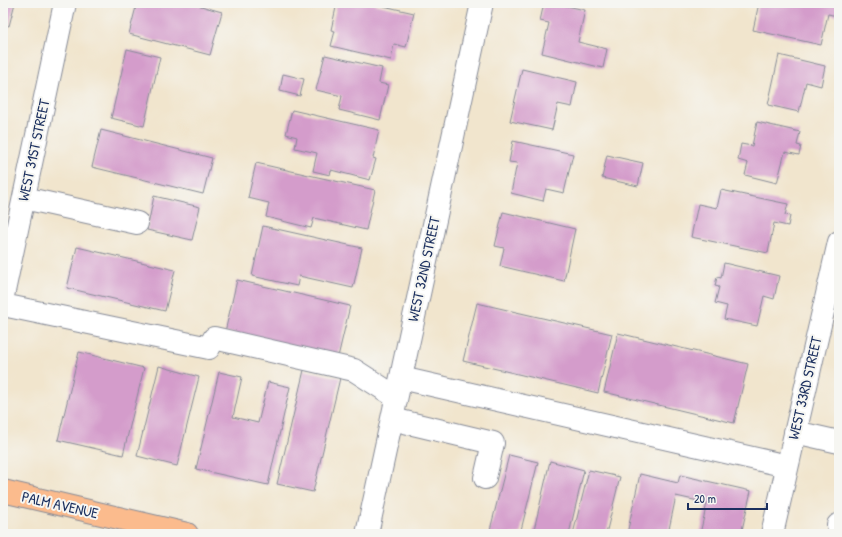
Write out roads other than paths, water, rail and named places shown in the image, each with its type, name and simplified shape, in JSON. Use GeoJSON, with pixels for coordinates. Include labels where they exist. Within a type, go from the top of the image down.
{"type":"FeatureCollection","features":[{"type":"Feature","properties":{"kind":"main road","name":"PALM AVENUE"},"geometry":{"type":"LineString","coordinates":[[3,491],[187,534]]}},
{"type":"Feature","properties":{"kind":"street","name":"WEST 31ST STREET"},"geometry":{"type":"LineString","coordinates":[[3,294],[66,3]]}},
{"type":"Feature","properties":{"kind":"street","name":"WEST 32ND STREET"},"geometry":{"type":"LineString","coordinates":[[367,534],[482,3]]}},
{"type":"Feature","properties":{"kind":"street"},"geometry":{"type":"LineString","coordinates":[[24,198],[137,223]]}},
{"type":"Feature","properties":{"kind":"street","name":"WEST 33RD STREET"},"geometry":{"type":"LineString","coordinates":[[772,534],[839,242]]}},
{"type":"Feature","properties":{"kind":"street"},"geometry":{"type":"LineString","coordinates":[[3,294],[209,348],[214,338],[354,370],[398,388],[787,466]]}},
{"type":"Feature","properties":{"kind":"street"},"geometry":{"type":"LineString","coordinates":[[392,419],[493,443],[485,478]]}},
{"type":"Feature","properties":{"kind":"street"},"geometry":{"type":"LineString","coordinates":[[795,432],[839,442]]}}]}
